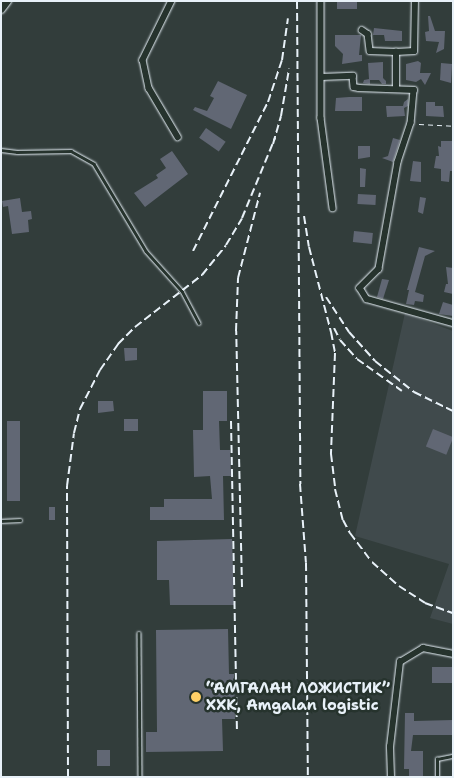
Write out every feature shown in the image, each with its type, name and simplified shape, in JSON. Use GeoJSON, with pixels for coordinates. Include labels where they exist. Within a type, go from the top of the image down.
{"type":"FeatureCollection","features":[{"type":"Feature","properties":{"kind":"main road"},"geometry":{"type":"LineString","coordinates":[[1,9],[8,1]]}},
{"type":"Feature","properties":{"kind":"street"},"geometry":{"type":"LineString","coordinates":[[172,1],[144,60],[149,88],[178,137]]}},
{"type":"Feature","properties":{"kind":"street"},"geometry":{"type":"LineString","coordinates":[[321,1],[323,143],[333,208]]}},
{"type":"Feature","properties":{"kind":"street"},"geometry":{"type":"LineString","coordinates":[[362,30],[368,34],[370,51],[414,51],[415,1]]}},
{"type":"Feature","properties":{"kind":"street"},"geometry":{"type":"LineString","coordinates":[[396,52],[396,89]]}},
{"type":"Feature","properties":{"kind":"street"},"geometry":{"type":"LineString","coordinates":[[321,77],[353,76],[354,87],[414,90],[411,123],[398,162],[379,269],[360,288],[367,299],[453,323]]}},
{"type":"Feature","properties":{"kind":"street"},"geometry":{"type":"LineString","coordinates":[[391,777],[390,746],[400,662],[423,648],[453,654]]}},
{"type":"Feature","properties":{"kind":"lane"},"geometry":{"type":"LineString","coordinates":[[1,150],[17,152],[71,151],[94,164],[146,251],[182,291],[199,323]]}},
{"type":"Feature","properties":{"kind":"lane"},"geometry":{"type":"LineString","coordinates":[[1,521],[20,520]]}},
{"type":"Feature","properties":{"kind":"lane"},"geometry":{"type":"LineString","coordinates":[[139,633],[140,777]]}},
{"type":"Feature","properties":{"kind":"lane"},"geometry":{"type":"LineString","coordinates":[[437,777],[437,759],[453,756]]}},
{"type":"Feature","properties":{"kind":"path"},"geometry":{"type":"LineString","coordinates":[[411,123],[453,126]]}},
{"type":"Feature","properties":{"kind":"shaded area"},"geometry":{"type":"Polygon","coordinates":[[[405,313],[453,331],[453,624],[430,618],[449,564],[355,536],[405,313]]]}},
{"type":"Feature","properties":{"kind":"building"},"geometry":{"type":"Polygon","coordinates":[[[337,1],[357,1],[357,9],[337,9],[337,1]]]}},
{"type":"Feature","properties":{"kind":"building"},"geometry":{"type":"Polygon","coordinates":[[[428,16],[430,16],[435,31],[445,31],[444,49],[436,53],[439,42],[426,41],[425,32],[429,31],[428,16]]]}},
{"type":"Feature","properties":{"kind":"building"},"geometry":{"type":"Polygon","coordinates":[[[374,28],[402,31],[402,41],[385,41],[384,35],[373,35],[374,28]]]}},
{"type":"Feature","properties":{"kind":"building"},"geometry":{"type":"Polygon","coordinates":[[[335,35],[361,35],[359,55],[362,55],[362,61],[342,64],[343,54],[335,46],[335,35]]]}},
{"type":"Feature","properties":{"kind":"building"},"geometry":{"type":"Polygon","coordinates":[[[418,61],[421,63],[420,73],[431,73],[425,85],[421,79],[416,82],[406,80],[406,64],[418,61]]]}},
{"type":"Feature","properties":{"kind":"building"},"geometry":{"type":"Polygon","coordinates":[[[383,62],[383,78],[386,84],[382,84],[379,80],[370,80],[370,84],[363,83],[364,80],[369,79],[368,63],[383,62]]]}},
{"type":"Feature","properties":{"kind":"building"},"geometry":{"type":"Polygon","coordinates":[[[441,63],[452,64],[451,83],[440,80],[441,63]]]}},
{"type":"Feature","properties":{"kind":"building"},"geometry":{"type":"Polygon","coordinates":[[[218,81],[247,95],[231,129],[193,110],[195,107],[207,111],[214,98],[210,96],[218,81]]]}},
{"type":"Feature","properties":{"kind":"building"},"geometry":{"type":"Polygon","coordinates":[[[362,97],[362,111],[335,111],[336,98],[362,97]]]}},
{"type":"Feature","properties":{"kind":"building"},"geometry":{"type":"Polygon","coordinates":[[[408,99],[408,106],[404,108],[405,116],[387,117],[386,106],[403,106],[404,102],[408,99]]]}},
{"type":"Feature","properties":{"kind":"building"},"geometry":{"type":"Polygon","coordinates":[[[426,102],[435,102],[435,106],[443,106],[444,117],[426,116],[426,102]]]}},
{"type":"Feature","properties":{"kind":"building"},"geometry":{"type":"Polygon","coordinates":[[[206,128],[226,142],[219,152],[199,138],[206,128]]]}},
{"type":"Feature","properties":{"kind":"building"},"geometry":{"type":"Polygon","coordinates":[[[393,138],[400,140],[393,162],[382,158],[388,156],[393,138]]]}},
{"type":"Feature","properties":{"kind":"building"},"geometry":{"type":"Polygon","coordinates":[[[441,141],[453,141],[453,171],[450,171],[449,182],[441,181],[441,169],[434,168],[436,156],[439,156],[438,146],[441,147],[441,141]]]}},
{"type":"Feature","properties":{"kind":"building"},"geometry":{"type":"Polygon","coordinates":[[[358,146],[370,146],[370,157],[358,159],[358,146]]]}},
{"type":"Feature","properties":{"kind":"building"},"geometry":{"type":"Polygon","coordinates":[[[172,151],[188,174],[145,207],[134,193],[158,178],[156,175],[166,168],[160,159],[172,151]]]}},
{"type":"Feature","properties":{"kind":"building"},"geometry":{"type":"Polygon","coordinates":[[[413,161],[421,162],[421,182],[410,181],[413,161]]]}},
{"type":"Feature","properties":{"kind":"building"},"geometry":{"type":"Polygon","coordinates":[[[360,168],[366,169],[365,187],[360,187],[360,168]]]}},
{"type":"Feature","properties":{"kind":"building"},"geometry":{"type":"Polygon","coordinates":[[[358,194],[376,195],[375,205],[357,204],[358,194]]]}},
{"type":"Feature","properties":{"kind":"building"},"geometry":{"type":"Polygon","coordinates":[[[420,197],[426,198],[423,214],[418,212],[420,197]]]}},
{"type":"Feature","properties":{"kind":"building"},"geometry":{"type":"Polygon","coordinates":[[[20,198],[22,212],[31,211],[32,219],[28,220],[29,232],[12,234],[8,206],[3,207],[2,201],[20,198]]]}},
{"type":"Feature","properties":{"kind":"building"},"geometry":{"type":"Polygon","coordinates":[[[354,231],[373,233],[372,244],[353,242],[354,231]]]}},
{"type":"Feature","properties":{"kind":"building"},"geometry":{"type":"Polygon","coordinates":[[[419,247],[435,251],[425,256],[415,292],[424,295],[423,302],[415,301],[414,305],[406,304],[409,290],[407,290],[419,247]]]}},
{"type":"Feature","properties":{"kind":"building"},"geometry":{"type":"Polygon","coordinates":[[[446,267],[453,268],[453,294],[444,292],[446,284],[448,284],[446,267]]]}},
{"type":"Feature","properties":{"kind":"building"},"geometry":{"type":"Polygon","coordinates":[[[382,279],[389,280],[383,299],[377,297],[382,279]]]}},
{"type":"Feature","properties":{"kind":"building"},"geometry":{"type":"Polygon","coordinates":[[[443,302],[453,305],[453,316],[439,314],[443,302]]]}},
{"type":"Feature","properties":{"kind":"building"},"geometry":{"type":"Polygon","coordinates":[[[124,348],[137,348],[137,360],[125,361],[124,348]]]}},
{"type":"Feature","properties":{"kind":"building"},"geometry":{"type":"Polygon","coordinates":[[[203,391],[227,391],[227,421],[219,421],[220,450],[230,450],[231,476],[223,476],[224,520],[150,520],[150,507],[164,507],[164,499],[212,499],[210,476],[194,477],[193,430],[203,430],[203,391]]]}},
{"type":"Feature","properties":{"kind":"building"},"geometry":{"type":"Polygon","coordinates":[[[98,401],[113,401],[114,411],[98,413],[98,401]]]}},
{"type":"Feature","properties":{"kind":"building"},"geometry":{"type":"Polygon","coordinates":[[[124,419],[138,419],[138,431],[124,431],[124,419]]]}},
{"type":"Feature","properties":{"kind":"building"},"geometry":{"type":"Polygon","coordinates":[[[7,421],[20,421],[20,501],[7,501],[7,421]]]}},
{"type":"Feature","properties":{"kind":"building"},"geometry":{"type":"Polygon","coordinates":[[[433,429],[453,437],[446,455],[426,447],[433,429]]]}},
{"type":"Feature","properties":{"kind":"building"},"geometry":{"type":"Polygon","coordinates":[[[49,507],[55,507],[55,520],[49,520],[49,507]]]}},
{"type":"Feature","properties":{"kind":"building"},"geometry":{"type":"Polygon","coordinates":[[[232,539],[234,605],[170,605],[169,580],[157,580],[157,541],[232,539]]]}},
{"type":"Feature","properties":{"kind":"building","name":"“АМГАЛАН ЛОЖИСТИК” ХХК, Amgalan logistic"},"geometry":{"type":"Polygon","coordinates":[[[228,629],[229,674],[234,674],[235,719],[222,719],[223,751],[146,752],[146,732],[157,732],[156,630],[228,629]]]}},
{"type":"Feature","properties":{"kind":"building"},"geometry":{"type":"Polygon","coordinates":[[[432,667],[453,667],[453,683],[432,683],[432,667]]]}},
{"type":"Feature","properties":{"kind":"building"},"geometry":{"type":"Polygon","coordinates":[[[405,713],[414,713],[414,721],[453,720],[453,735],[413,735],[411,751],[423,751],[423,777],[409,777],[409,769],[404,769],[405,713]]]}},
{"type":"Feature","properties":{"kind":"building"},"geometry":{"type":"Polygon","coordinates":[[[97,750],[110,750],[110,766],[97,766],[97,750]]]}},
{"type":"Feature","properties":{"kind":"railway"},"geometry":{"type":"LineString","coordinates":[[297,1],[300,484],[306,563],[308,777]]}},
{"type":"Feature","properties":{"kind":"railway"},"geometry":{"type":"LineString","coordinates":[[193,251],[268,102],[282,60],[288,18]]}},
{"type":"Feature","properties":{"kind":"railway"},"geometry":{"type":"LineString","coordinates":[[273,144],[281,116],[289,69]]}},
{"type":"Feature","properties":{"kind":"railway"},"geometry":{"type":"LineString","coordinates":[[68,777],[67,486],[74,433],[80,409],[100,370],[118,344],[135,327],[202,275],[226,245],[242,218],[275,138]]}},
{"type":"Feature","properties":{"kind":"railway"},"geometry":{"type":"LineString","coordinates":[[242,587],[236,331],[238,278],[260,193]]}},
{"type":"Feature","properties":{"kind":"railway"},"geometry":{"type":"LineString","coordinates":[[304,216],[309,247],[335,353],[331,454],[335,489],[343,520],[350,533],[372,562],[399,586],[425,603],[453,613]]}},
{"type":"Feature","properties":{"kind":"railway"},"geometry":{"type":"LineString","coordinates":[[326,297],[349,332],[375,361],[414,392],[453,411]]}},
{"type":"Feature","properties":{"kind":"railway"},"geometry":{"type":"LineString","coordinates":[[334,328],[340,340],[357,359],[402,391]]}},
{"type":"Feature","properties":{"kind":"railway"},"geometry":{"type":"LineString","coordinates":[[231,421],[237,731]]}},
{"type":"Feature","properties":{"kind":"place","name":"“АМГАЛАН ЛОЖИСТИК” ХХК, Amgalan logistic"},"geometry":{"type":"Point","coordinates":[196,697]}}]}
